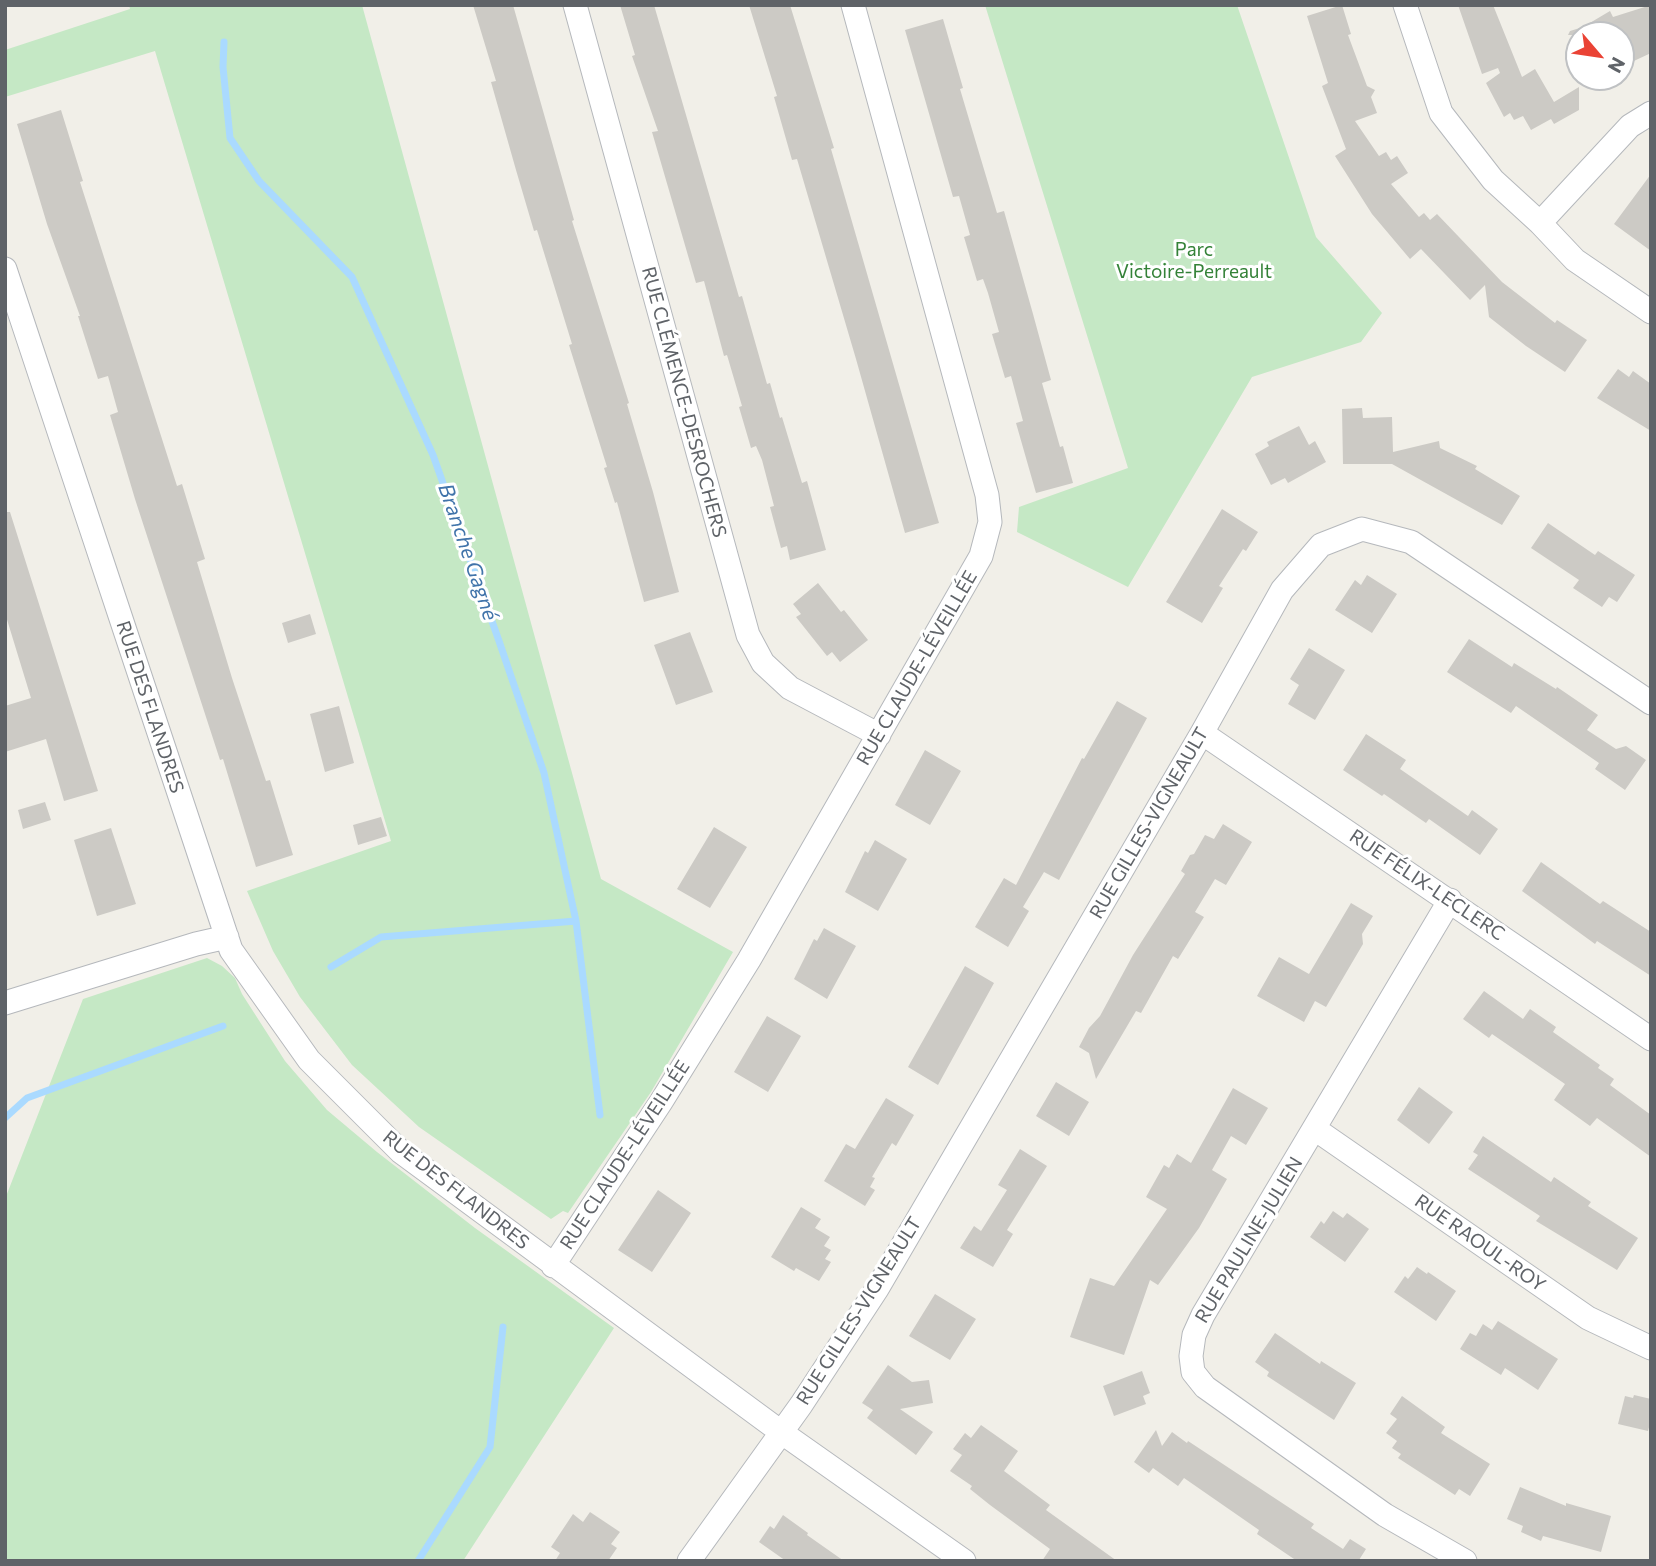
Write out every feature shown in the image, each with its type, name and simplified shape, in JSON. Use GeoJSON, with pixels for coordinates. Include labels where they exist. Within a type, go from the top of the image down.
{"type":"FeatureCollection","features":[{"type":"Feature","properties":{"kind":"street","name":"RUE CLÉMENCE-DESROCHERS"},"geometry":{"type":"LineString","coordinates":[[575,5],[748,635],[764,663],[790,688],[879,735]]}},
{"type":"Feature","properties":{"kind":"street","name":"RUE CLAUDE-LÉVEILLÉE"},"geometry":{"type":"LineString","coordinates":[[553,1266],[661,1102],[749,960],[981,556],[990,522],[987,495],[853,5]]}},
{"type":"Feature","properties":{"kind":"street"},"geometry":{"type":"LineString","coordinates":[[1405,5],[1441,113],[1493,180],[1540,223],[1574,260],[1651,312]]}},
{"type":"Feature","properties":{"kind":"street"},"geometry":{"type":"LineString","coordinates":[[1540,223],[1630,126],[1651,113]]}},
{"type":"Feature","properties":{"kind":"street","name":"RUE DES FLANDRES"},"geometry":{"type":"LineString","coordinates":[[5,269],[226,937],[231,950],[301,1049],[327,1079],[401,1152],[781,1432],[964,1561]]}},
{"type":"Feature","properties":{"kind":"street","name":"RUE GILLES-VIGNEAULT"},"geometry":{"type":"LineString","coordinates":[[689,1561],[781,1432],[877,1289],[1202,733],[1282,590],[1321,545],[1362,529],[1411,542],[1651,703]]}},
{"type":"Feature","properties":{"kind":"street","name":"RUE FÉLIX-LECLERC"},"geometry":{"type":"LineString","coordinates":[[1202,733],[1651,1039]]}},
{"type":"Feature","properties":{"kind":"street","name":"RUE PAULINE-JULIEN"},"geometry":{"type":"LineString","coordinates":[[1450,900],[1203,1315],[1194,1335],[1191,1356],[1193,1372],[1205,1387],[1385,1515],[1465,1561]]}},
{"type":"Feature","properties":{"kind":"street"},"geometry":{"type":"LineString","coordinates":[[5,1003],[226,937]]}},
{"type":"Feature","properties":{"kind":"street","name":"RUE RAOUL-ROY"},"geometry":{"type":"LineString","coordinates":[[1315,1129],[1588,1318],[1651,1348]]}},
{"type":"Feature","properties":{"kind":"green space"},"geometry":{"type":"Polygon","coordinates":[[[129,5],[362,5],[601,879],[733,952],[651,1092],[568,1213],[563,1211],[551,1219],[419,1127],[352,1065],[300,997],[273,951],[247,891],[391,841],[155,51],[5,97],[5,50],[130,9],[129,5]]]}},
{"type":"Feature","properties":{"kind":"green space","name":"Parc Victoire-Perreault"},"geometry":{"type":"Polygon","coordinates":[[[985,5],[1237,5],[1316,237],[1382,313],[1361,342],[1252,377],[1128,587],[1017,532],[1019,507],[1128,468],[985,5]]]}},
{"type":"Feature","properties":{"kind":"green space"},"geometry":{"type":"Polygon","coordinates":[[[207,958],[222,966],[235,978],[242,994],[285,1061],[327,1110],[475,1228],[614,1328],[463,1561],[5,1561],[5,1199],[83,999],[207,958]]]}},
{"type":"Feature","properties":{"kind":"building"},"geometry":{"type":"Polygon","coordinates":[[[473,5],[513,5],[574,220],[572,221],[629,403],[627,404],[679,592],[644,602],[617,502],[615,503],[604,468],[607,467],[569,345],[572,344],[516,170],[491,82],[496,81],[473,5]]]}},
{"type":"Feature","properties":{"kind":"building"},"geometry":{"type":"Polygon","coordinates":[[[620,5],[654,5],[739,297],[742,296],[767,384],[770,383],[802,483],[807,481],[826,550],[790,560],[787,546],[781,548],[762,460],[756,446],[751,448],[739,407],[742,406],[727,355],[724,356],[704,281],[696,283],[652,132],[658,131],[632,56],[635,55],[620,5]]]}},
{"type":"Feature","properties":{"kind":"building"},"geometry":{"type":"Polygon","coordinates":[[[749,5],[790,5],[834,148],[831,149],[939,523],[905,533],[797,159],[792,160],[774,97],[777,96],[749,5]]]}},
{"type":"Feature","properties":{"kind":"building"},"geometry":{"type":"Polygon","coordinates":[[[1342,5],[1351,34],[1348,35],[1367,86],[1375,90],[1371,97],[1377,113],[1355,121],[1379,156],[1386,152],[1391,160],[1397,156],[1408,173],[1391,184],[1419,217],[1424,213],[1430,220],[1437,214],[1502,282],[1555,323],[1557,320],[1587,340],[1565,372],[1489,317],[1485,285],[1470,300],[1421,249],[1410,259],[1372,214],[1335,156],[1346,149],[1322,86],[1328,83],[1307,16],[1342,5]]]}},
{"type":"Feature","properties":{"kind":"building"},"geometry":{"type":"Polygon","coordinates":[[[1458,5],[1493,5],[1522,77],[1535,69],[1554,102],[1572,91],[1579,91],[1579,110],[1554,124],[1551,119],[1531,130],[1523,116],[1514,120],[1510,113],[1504,117],[1486,83],[1500,73],[1498,68],[1482,74],[1458,5]]]}},
{"type":"Feature","properties":{"kind":"building"},"geometry":{"type":"Polygon","coordinates":[[[1651,5],[1651,53],[1635,60],[1635,21],[1593,21],[1610,11],[1613,17],[1651,5]]]}},
{"type":"Feature","properties":{"kind":"building"},"geometry":{"type":"Polygon","coordinates":[[[943,19],[963,88],[960,89],[997,213],[1004,211],[1033,314],[1051,380],[1042,383],[1073,483],[1036,493],[1016,423],[1023,421],[1011,376],[1005,378],[992,334],[999,332],[988,293],[983,279],[977,281],[964,237],[970,235],[959,196],[953,197],[905,30],[943,19]]]}},
{"type":"Feature","properties":{"kind":"building"},"geometry":{"type":"Polygon","coordinates":[[[61,110],[83,181],[80,182],[177,486],[182,484],[205,559],[197,562],[232,678],[266,781],[270,780],[293,855],[256,867],[223,759],[220,760],[135,499],[110,415],[118,412],[108,376],[98,379],[17,124],[61,110]]]}},
{"type":"Feature","properties":{"kind":"building"},"geometry":{"type":"Polygon","coordinates":[[[1651,174],[1651,251],[1614,224],[1651,174]]]}},
{"type":"Feature","properties":{"kind":"building"},"geometry":{"type":"Polygon","coordinates":[[[1618,369],[1629,377],[1633,371],[1651,384],[1651,431],[1597,398],[1618,369]]]}},
{"type":"Feature","properties":{"kind":"building"},"geometry":{"type":"Polygon","coordinates":[[[1362,408],[1363,418],[1392,417],[1393,452],[1439,441],[1440,448],[1477,466],[1475,469],[1520,496],[1502,525],[1392,464],[1343,464],[1342,409],[1362,408]]]}},
{"type":"Feature","properties":{"kind":"building"},"geometry":{"type":"Polygon","coordinates":[[[1299,426],[1309,445],[1315,441],[1326,462],[1288,483],[1285,478],[1271,485],[1255,454],[1269,446],[1267,442],[1299,426]]]}},
{"type":"Feature","properties":{"kind":"building"},"geometry":{"type":"Polygon","coordinates":[[[1222,509],[1258,532],[1246,551],[1243,549],[1219,586],[1223,588],[1202,623],[1166,602],[1222,509]]]}},
{"type":"Feature","properties":{"kind":"building"},"geometry":{"type":"Polygon","coordinates":[[[5,512],[10,512],[98,791],[64,801],[46,739],[5,752],[5,706],[31,698],[5,613],[5,512]]]}},
{"type":"Feature","properties":{"kind":"building"},"geometry":{"type":"Polygon","coordinates":[[[1548,523],[1595,555],[1598,551],[1635,575],[1617,602],[1609,597],[1602,607],[1573,588],[1579,580],[1531,548],[1548,523]]]}},
{"type":"Feature","properties":{"kind":"building"},"geometry":{"type":"Polygon","coordinates":[[[1367,575],[1397,594],[1372,633],[1335,610],[1355,580],[1361,585],[1367,575]]]}},
{"type":"Feature","properties":{"kind":"building"},"geometry":{"type":"Polygon","coordinates":[[[818,583],[868,640],[840,662],[832,652],[827,656],[796,617],[801,614],[793,604],[818,583]]]}},
{"type":"Feature","properties":{"kind":"building"},"geometry":{"type":"Polygon","coordinates":[[[310,614],[316,634],[288,643],[282,623],[310,614]]]}},
{"type":"Feature","properties":{"kind":"building"},"geometry":{"type":"Polygon","coordinates":[[[690,632],[713,692],[676,705],[654,645],[690,632]]]}},
{"type":"Feature","properties":{"kind":"building"},"geometry":{"type":"Polygon","coordinates":[[[1469,639],[1512,667],[1514,663],[1556,689],[1557,687],[1598,715],[1587,730],[1616,749],[1626,746],[1646,760],[1625,790],[1595,769],[1599,763],[1516,706],[1511,713],[1447,672],[1469,639]]]}},
{"type":"Feature","properties":{"kind":"building"},"geometry":{"type":"Polygon","coordinates":[[[1309,648],[1345,670],[1315,720],[1288,704],[1299,685],[1290,679],[1309,648]]]}},
{"type":"Feature","properties":{"kind":"building"},"geometry":{"type":"Polygon","coordinates":[[[1117,701],[1147,718],[1059,880],[1044,872],[1023,907],[1029,911],[1008,947],[975,927],[1004,878],[1016,885],[1082,758],[1084,759],[1117,701]]]}},
{"type":"Feature","properties":{"kind":"building"},"geometry":{"type":"Polygon","coordinates":[[[339,706],[354,763],[325,772],[310,714],[339,706]]]}},
{"type":"Feature","properties":{"kind":"building"},"geometry":{"type":"Polygon","coordinates":[[[1366,734],[1406,760],[1400,769],[1468,816],[1472,810],[1498,829],[1480,855],[1429,819],[1426,823],[1343,770],[1366,734]]]}},
{"type":"Feature","properties":{"kind":"building"},"geometry":{"type":"Polygon","coordinates":[[[925,750],[961,771],[930,825],[895,805],[925,750]]]}},
{"type":"Feature","properties":{"kind":"building"},"geometry":{"type":"Polygon","coordinates":[[[45,802],[51,820],[23,829],[18,810],[45,802]]]}},
{"type":"Feature","properties":{"kind":"building"},"geometry":{"type":"Polygon","coordinates":[[[381,817],[387,836],[358,845],[353,825],[381,817]]]}},
{"type":"Feature","properties":{"kind":"building"},"geometry":{"type":"Polygon","coordinates":[[[1223,824],[1252,842],[1226,885],[1215,879],[1195,912],[1204,917],[1178,959],[1173,956],[1141,1013],[1136,1011],[1096,1079],[1089,1053],[1079,1047],[1185,874],[1181,871],[1190,855],[1194,854],[1205,835],[1214,839],[1223,824]]]}},
{"type":"Feature","properties":{"kind":"building"},"geometry":{"type":"Polygon","coordinates":[[[714,827],[747,847],[710,908],[677,889],[714,827]]]}},
{"type":"Feature","properties":{"kind":"building"},"geometry":{"type":"Polygon","coordinates":[[[111,828],[136,904],[97,916],[74,840],[111,828]]]}},
{"type":"Feature","properties":{"kind":"building"},"geometry":{"type":"Polygon","coordinates":[[[875,840],[907,859],[878,911],[845,892],[865,851],[868,853],[875,840]]]}},
{"type":"Feature","properties":{"kind":"building"},"geometry":{"type":"Polygon","coordinates":[[[1541,862],[1600,904],[1603,901],[1651,932],[1651,976],[1597,941],[1595,944],[1522,891],[1541,862]]]}},
{"type":"Feature","properties":{"kind":"building"},"geometry":{"type":"Polygon","coordinates":[[[1351,903],[1373,916],[1362,934],[1363,944],[1326,1007],[1315,1001],[1304,1022],[1257,996],[1279,957],[1309,974],[1351,903]]]}},
{"type":"Feature","properties":{"kind":"building"},"geometry":{"type":"Polygon","coordinates":[[[824,928],[856,946],[827,999],[794,979],[814,939],[817,941],[824,928]]]}},
{"type":"Feature","properties":{"kind":"building"},"geometry":{"type":"Polygon","coordinates":[[[965,966],[994,983],[938,1085],[908,1067],[965,966]]]}},
{"type":"Feature","properties":{"kind":"building"},"geometry":{"type":"Polygon","coordinates":[[[1484,991],[1523,1019],[1530,1009],[1556,1027],[1553,1032],[1600,1065],[1598,1068],[1614,1079],[1610,1085],[1651,1115],[1651,1157],[1597,1118],[1590,1126],[1554,1100],[1565,1084],[1492,1034],[1489,1038],[1463,1019],[1484,991]]]}},
{"type":"Feature","properties":{"kind":"building"},"geometry":{"type":"Polygon","coordinates":[[[767,1016],[801,1036],[768,1092],[734,1072],[767,1016]]]}},
{"type":"Feature","properties":{"kind":"building"},"geometry":{"type":"Polygon","coordinates":[[[1056,1082],[1089,1102],[1069,1136],[1036,1116],[1056,1082]]]}},
{"type":"Feature","properties":{"kind":"building"},"geometry":{"type":"Polygon","coordinates":[[[1419,1087],[1453,1112],[1429,1144],[1397,1120],[1419,1087]]]}},
{"type":"Feature","properties":{"kind":"building"},"geometry":{"type":"Polygon","coordinates":[[[1233,1088],[1268,1108],[1246,1145],[1231,1136],[1212,1170],[1227,1179],[1199,1228],[1158,1285],[1150,1280],[1124,1355],[1070,1337],[1090,1278],[1114,1286],[1167,1209],[1146,1197],[1164,1165],[1169,1168],[1177,1154],[1191,1163],[1233,1088]]]}},
{"type":"Feature","properties":{"kind":"building"},"geometry":{"type":"Polygon","coordinates":[[[886,1098],[914,1115],[896,1146],[892,1143],[872,1177],[875,1178],[870,1187],[875,1190],[865,1206],[824,1181],[846,1144],[855,1149],[886,1098]]]}},
{"type":"Feature","properties":{"kind":"building"},"geometry":{"type":"Polygon","coordinates":[[[1483,1136],[1551,1182],[1554,1177],[1591,1202],[1588,1206],[1638,1238],[1617,1270],[1536,1221],[1540,1216],[1468,1169],[1478,1155],[1473,1152],[1483,1136]]]}},
{"type":"Feature","properties":{"kind":"building"},"geometry":{"type":"Polygon","coordinates":[[[1020,1149],[1047,1166],[1007,1230],[1013,1234],[993,1267],[960,1248],[974,1226],[981,1231],[1007,1190],[998,1185],[1020,1149]]]}},
{"type":"Feature","properties":{"kind":"building"},"geometry":{"type":"Polygon","coordinates":[[[658,1190],[691,1213],[652,1272],[618,1250],[658,1190]]]}},
{"type":"Feature","properties":{"kind":"building"},"geometry":{"type":"Polygon","coordinates":[[[801,1207],[821,1219],[815,1228],[830,1237],[824,1246],[831,1250],[825,1259],[831,1262],[819,1281],[796,1268],[794,1271],[771,1257],[801,1207]]]}},
{"type":"Feature","properties":{"kind":"building"},"geometry":{"type":"Polygon","coordinates":[[[1333,1211],[1343,1218],[1347,1213],[1369,1229],[1345,1262],[1310,1237],[1321,1221],[1324,1224],[1333,1211]]]}},
{"type":"Feature","properties":{"kind":"building"},"geometry":{"type":"Polygon","coordinates":[[[1417,1267],[1456,1291],[1436,1321],[1394,1292],[1405,1276],[1408,1279],[1417,1267]]]}},
{"type":"Feature","properties":{"kind":"building"},"geometry":{"type":"Polygon","coordinates":[[[935,1294],[976,1319],[950,1360],[909,1336],[935,1294]]]}},
{"type":"Feature","properties":{"kind":"building"},"geometry":{"type":"Polygon","coordinates":[[[1498,1321],[1558,1359],[1538,1390],[1505,1368],[1501,1375],[1460,1349],[1470,1333],[1476,1336],[1483,1324],[1492,1330],[1498,1321]]]}},
{"type":"Feature","properties":{"kind":"building"},"geometry":{"type":"Polygon","coordinates":[[[1275,1333],[1320,1364],[1321,1361],[1356,1383],[1334,1420],[1267,1376],[1269,1372],[1255,1362],[1275,1333]]]}},
{"type":"Feature","properties":{"kind":"building"},"geometry":{"type":"Polygon","coordinates":[[[888,1365],[912,1382],[929,1380],[933,1403],[900,1409],[933,1432],[916,1455],[867,1418],[873,1410],[862,1403],[888,1365]]]}},
{"type":"Feature","properties":{"kind":"building"},"geometry":{"type":"Polygon","coordinates":[[[1142,1371],[1150,1393],[1143,1396],[1146,1404],[1114,1416],[1103,1386],[1142,1371]]]}},
{"type":"Feature","properties":{"kind":"building"},"geometry":{"type":"Polygon","coordinates":[[[1634,1395],[1651,1399],[1648,1431],[1618,1424],[1625,1396],[1633,1398],[1634,1395]]]}},
{"type":"Feature","properties":{"kind":"building"},"geometry":{"type":"Polygon","coordinates":[[[1402,1396],[1445,1427],[1441,1433],[1490,1464],[1470,1496],[1459,1489],[1455,1495],[1398,1458],[1401,1454],[1392,1448],[1397,1441],[1386,1433],[1397,1419],[1390,1414],[1402,1396]]]}},
{"type":"Feature","properties":{"kind":"building"},"geometry":{"type":"Polygon","coordinates":[[[981,1425],[1018,1451],[1004,1471],[1050,1505],[1046,1510],[1117,1561],[1042,1561],[1050,1549],[990,1505],[970,1489],[972,1486],[950,1471],[962,1455],[953,1449],[965,1433],[971,1438],[981,1425]]]}},
{"type":"Feature","properties":{"kind":"building"},"geometry":{"type":"Polygon","coordinates":[[[1156,1430],[1162,1446],[1172,1432],[1187,1443],[1188,1441],[1314,1524],[1311,1528],[1343,1549],[1350,1539],[1366,1549],[1359,1560],[1361,1561],[1297,1561],[1257,1534],[1259,1530],[1184,1478],[1178,1486],[1153,1468],[1149,1473],[1134,1462],[1156,1430]]]}},
{"type":"Feature","properties":{"kind":"building"},"geometry":{"type":"Polygon","coordinates":[[[1520,1487],[1566,1506],[1566,1503],[1611,1516],[1601,1552],[1543,1536],[1541,1541],[1521,1532],[1523,1526],[1507,1519],[1520,1487]]]}},
{"type":"Feature","properties":{"kind":"building"},"geometry":{"type":"Polygon","coordinates":[[[590,1512],[620,1532],[611,1544],[617,1548],[608,1561],[555,1561],[560,1553],[551,1547],[573,1514],[583,1522],[590,1512]]]}},
{"type":"Feature","properties":{"kind":"building"},"geometry":{"type":"Polygon","coordinates":[[[783,1515],[844,1561],[786,1561],[759,1542],[770,1526],[774,1529],[783,1515]]]}},
{"type":"Feature","properties":{"kind":"waterway","name":"Branche Gagné"},"geometry":{"type":"LineString","coordinates":[[224,42],[223,67],[230,138],[259,181],[352,277],[433,455],[499,641],[544,773],[576,921],[600,1115]]}},
{"type":"Feature","properties":{"kind":"waterway"},"geometry":{"type":"LineString","coordinates":[[331,967],[381,937],[576,921]]}},
{"type":"Feature","properties":{"kind":"waterway"},"geometry":{"type":"LineString","coordinates":[[5,1118],[27,1098],[223,1026]]}},
{"type":"Feature","properties":{"kind":"waterway","name":"Branche Gagné"},"geometry":{"type":"LineString","coordinates":[[418,1561],[490,1447],[503,1327]]}}]}
